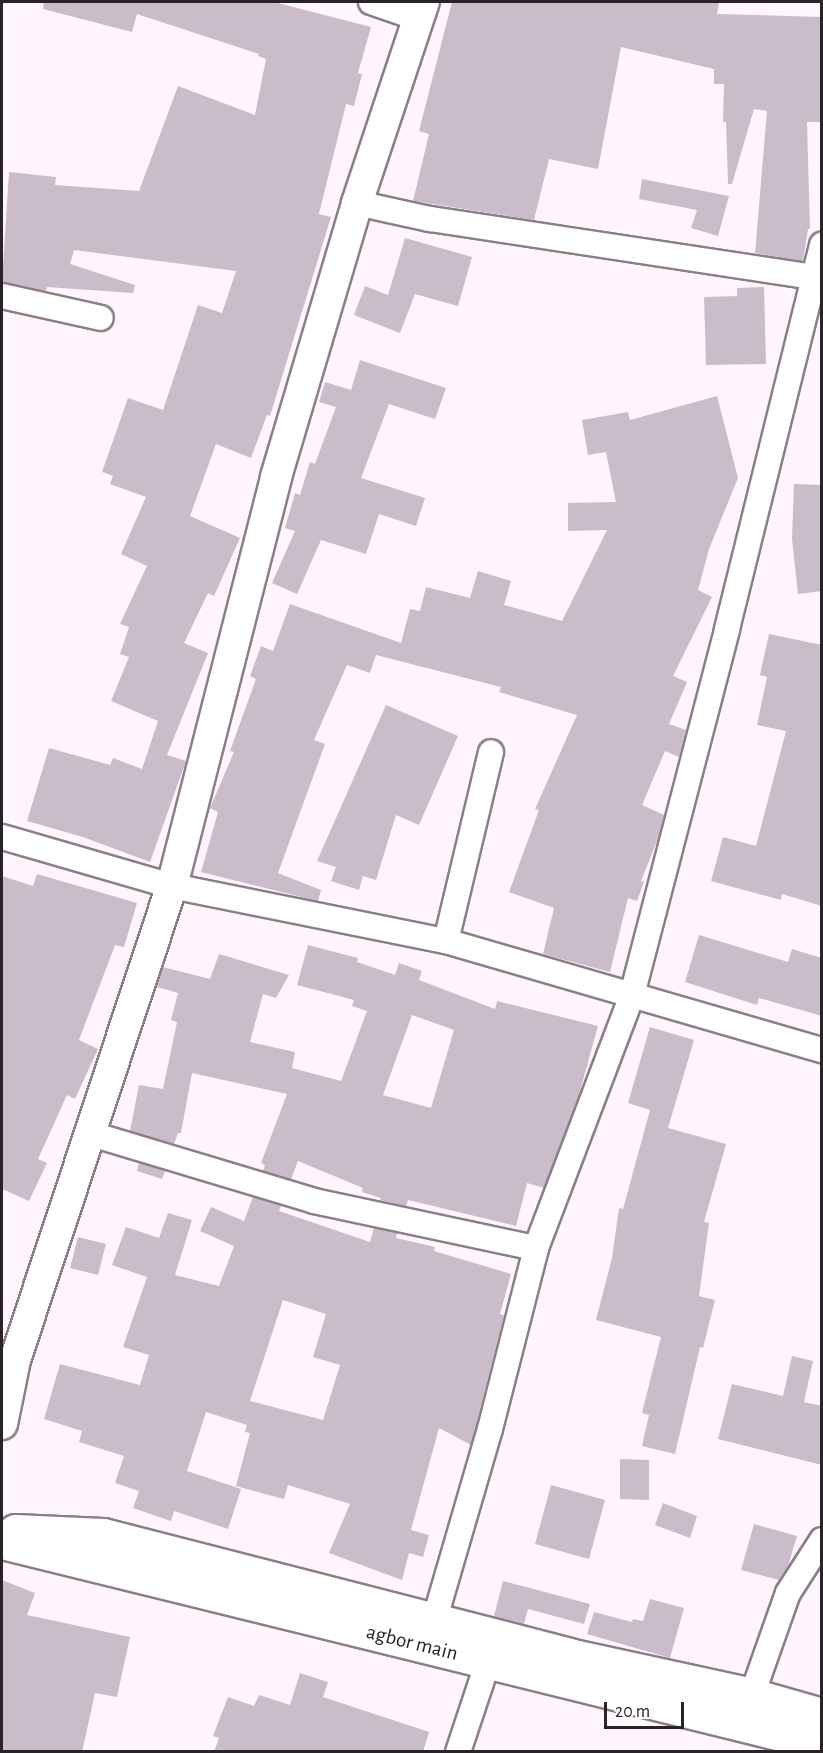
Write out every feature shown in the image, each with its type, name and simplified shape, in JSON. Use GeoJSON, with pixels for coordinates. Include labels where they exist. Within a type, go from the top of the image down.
{"type":"FeatureCollection","features":[{"type":"Feature","properties":{"kind":"main road","name":"agbor main"},"geometry":{"type":"LineString","coordinates":[[2,1530],[103,1535],[435,1618],[569,1655],[752,1695],[822,1715]]}},
{"type":"Feature","properties":{"kind":"main road","name":"agbor main"},"geometry":{"type":"LineString","coordinates":[[2,1542],[822,1744]]}},
{"type":"Feature","properties":{"kind":"street"},"geometry":{"type":"LineString","coordinates":[[2,1424],[15,1360],[88,1133],[172,886],[276,477],[357,203],[422,10],[371,2]]}},
{"type":"Feature","properties":{"kind":"street"},"geometry":{"type":"LineString","coordinates":[[357,203],[430,219],[817,278]]}},
{"type":"Feature","properties":{"kind":"street"},"geometry":{"type":"LineString","coordinates":[[435,1618],[490,1429],[536,1248],[632,995],[817,278],[822,245]]}},
{"type":"Feature","properties":{"kind":"street"},"geometry":{"type":"LineString","coordinates":[[2,296],[101,318]]}},
{"type":"Feature","properties":{"kind":"street"},"geometry":{"type":"LineString","coordinates":[[446,941],[491,752]]}},
{"type":"Feature","properties":{"kind":"street"},"geometry":{"type":"LineString","coordinates":[[2,837],[172,886],[446,941],[822,1050]]}},
{"type":"Feature","properties":{"kind":"street"},"geometry":{"type":"LineString","coordinates":[[88,1133],[314,1201],[536,1248]]}},
{"type":"Feature","properties":{"kind":"street"},"geometry":{"type":"LineString","coordinates":[[752,1695],[788,1593],[822,1540]]}},
{"type":"Feature","properties":{"kind":"street"},"geometry":{"type":"LineString","coordinates":[[458,1752],[488,1662]]}},
{"type":"Feature","properties":{"kind":"building"},"geometry":{"type":"Polygon","coordinates":[[[44,2],[274,2],[371,27],[358,73],[362,74],[354,106],[346,104],[319,214],[331,217],[270,416],[267,415],[251,458],[216,444],[190,516],[240,538],[214,596],[208,593],[184,643],[208,653],[167,755],[186,761],[150,862],[83,837],[27,821],[49,748],[110,765],[113,758],[142,769],[158,721],[111,701],[129,657],[120,654],[129,627],[120,624],[147,566],[121,554],[146,497],[110,484],[113,476],[102,472],[128,398],[163,410],[198,305],[222,313],[236,271],[74,250],[70,264],[135,285],[133,293],[47,287],[46,291],[2,282],[9,172],[56,177],[55,185],[139,191],[178,86],[255,115],[266,59],[258,56],[259,54],[137,14],[132,32],[43,9],[44,2]]]}},
{"type":"Feature","properties":{"kind":"building"},"geometry":{"type":"Polygon","coordinates":[[[452,2],[719,2],[717,14],[822,17],[822,122],[807,122],[810,229],[808,229],[803,261],[755,253],[767,111],[754,109],[732,184],[728,184],[726,122],[723,122],[724,84],[714,84],[714,69],[621,47],[598,169],[549,159],[534,220],[413,201],[429,134],[419,131],[452,2]]]}},
{"type":"Feature","properties":{"kind":"building"},"geometry":{"type":"Polygon","coordinates":[[[642,179],[729,196],[718,236],[691,228],[697,210],[639,199],[642,179]]]}},
{"type":"Feature","properties":{"kind":"building"},"geometry":{"type":"Polygon","coordinates":[[[405,238],[472,257],[458,306],[415,294],[400,333],[354,315],[365,286],[388,295],[405,238]]]}},
{"type":"Feature","properties":{"kind":"building"},"geometry":{"type":"Polygon","coordinates":[[[764,287],[766,364],[706,365],[704,297],[737,296],[737,288],[764,287]]]}},
{"type":"Feature","properties":{"kind":"building"},"geometry":{"type":"Polygon","coordinates":[[[360,360],[446,388],[435,419],[389,404],[361,478],[425,498],[416,526],[379,514],[366,554],[321,540],[297,594],[272,583],[295,531],[285,528],[295,493],[300,495],[310,462],[315,464],[336,407],[319,402],[325,382],[351,390],[360,360]]]}},
{"type":"Feature","properties":{"kind":"building"},"geometry":{"type":"Polygon","coordinates":[[[717,396],[738,478],[709,549],[698,590],[712,597],[673,676],[687,682],[669,724],[686,730],[679,757],[665,751],[642,805],[664,815],[657,841],[641,881],[644,882],[637,901],[628,898],[610,972],[543,954],[554,908],[509,892],[539,810],[535,809],[577,715],[499,692],[501,687],[376,655],[370,673],[347,665],[314,740],[325,744],[278,873],[321,890],[318,901],[201,872],[218,812],[210,808],[234,752],[230,751],[256,679],[250,676],[261,646],[273,651],[290,604],[401,643],[410,609],[420,611],[426,587],[470,598],[478,571],[511,581],[504,605],[562,621],[607,530],[568,531],[568,503],[616,502],[606,452],[588,455],[582,420],[628,412],[630,420],[717,396]]]}},
{"type":"Feature","properties":{"kind":"building"},"geometry":{"type":"Polygon","coordinates":[[[794,484],[822,485],[822,591],[798,594],[792,539],[794,484]]]}},
{"type":"Feature","properties":{"kind":"building"},"geometry":{"type":"Polygon","coordinates":[[[769,634],[822,645],[822,906],[782,894],[781,900],[711,881],[723,837],[756,846],[786,731],[757,725],[767,677],[760,675],[769,634]]]}},
{"type":"Feature","properties":{"kind":"building"},"geometry":{"type":"Polygon","coordinates":[[[386,705],[458,736],[419,825],[396,815],[376,880],[363,876],[359,890],[331,881],[336,867],[317,861],[386,705]]]}},
{"type":"Feature","properties":{"kind":"building"},"geometry":{"type":"Polygon","coordinates":[[[37,874],[137,903],[124,947],[115,945],[79,1040],[98,1049],[75,1099],[67,1095],[38,1159],[47,1163],[29,1201],[2,1189],[2,876],[33,886],[37,874]]]}},
{"type":"Feature","properties":{"kind":"building"},"geometry":{"type":"Polygon","coordinates":[[[699,935],[788,962],[792,949],[822,958],[822,1016],[759,998],[757,1005],[685,982],[699,935]]]}},
{"type":"Feature","properties":{"kind":"building"},"geometry":{"type":"Polygon","coordinates":[[[308,945],[358,958],[357,962],[395,975],[399,963],[422,971],[419,980],[495,1009],[497,1001],[598,1026],[580,1091],[544,1188],[527,1183],[516,1226],[408,1200],[406,1206],[380,1200],[381,1198],[362,1192],[363,1188],[298,1161],[291,1179],[263,1171],[265,1165],[261,1163],[287,1094],[192,1073],[181,1133],[178,1133],[174,1144],[130,1131],[139,1085],[163,1089],[177,1022],[171,1020],[178,993],[157,987],[163,967],[210,979],[219,954],[289,975],[276,998],[263,994],[250,1042],[295,1052],[292,1068],[341,1081],[367,1011],[352,1006],[354,1000],[297,985],[308,945]],[[412,1015],[383,1095],[431,1108],[454,1030],[412,1015]]]}},
{"type":"Feature","properties":{"kind":"building"},"geometry":{"type":"Polygon","coordinates":[[[650,1027],[694,1040],[668,1128],[726,1144],[704,1222],[709,1223],[699,1296],[715,1300],[703,1348],[700,1347],[675,1454],[642,1446],[649,1415],[642,1413],[661,1337],[596,1320],[612,1258],[619,1208],[623,1209],[650,1110],[628,1103],[650,1027]]]}},
{"type":"Feature","properties":{"kind":"building"},"geometry":{"type":"Polygon","coordinates":[[[139,1163],[165,1171],[162,1179],[137,1171],[139,1163]]]}},
{"type":"Feature","properties":{"kind":"building"},"geometry":{"type":"Polygon","coordinates":[[[253,1197],[281,1206],[279,1211],[370,1242],[374,1228],[397,1233],[396,1238],[435,1247],[434,1251],[511,1274],[500,1314],[504,1315],[471,1445],[439,1428],[411,1530],[429,1535],[423,1557],[409,1553],[402,1580],[329,1553],[350,1504],[288,1485],[284,1499],[236,1486],[250,1433],[245,1432],[247,1425],[206,1412],[187,1471],[241,1489],[228,1529],[174,1511],[171,1521],[133,1508],[139,1491],[115,1483],[124,1456],[79,1442],[82,1431],[44,1419],[60,1364],[140,1385],[149,1355],[123,1347],[147,1277],[112,1265],[126,1227],[159,1238],[168,1213],[192,1220],[175,1275],[219,1286],[234,1246],[200,1231],[211,1207],[244,1221],[253,1197]],[[283,1300],[250,1401],[323,1420],[340,1365],[313,1357],[326,1314],[283,1300]]]}},
{"type":"Feature","properties":{"kind":"building"},"geometry":{"type":"Polygon","coordinates":[[[78,1237],[106,1244],[98,1275],[70,1268],[78,1237]]]}},
{"type":"Feature","properties":{"kind":"building"},"geometry":{"type":"Polygon","coordinates":[[[792,1356],[813,1361],[804,1402],[822,1406],[822,1465],[718,1439],[732,1384],[783,1396],[792,1356]]]}},
{"type":"Feature","properties":{"kind":"building"},"geometry":{"type":"Polygon","coordinates":[[[620,1459],[649,1460],[649,1500],[620,1499],[620,1459]]]}},
{"type":"Feature","properties":{"kind":"building"},"geometry":{"type":"Polygon","coordinates":[[[551,1485],[605,1500],[589,1559],[535,1544],[551,1485]]]}},
{"type":"Feature","properties":{"kind":"building"},"geometry":{"type":"Polygon","coordinates":[[[663,1503],[697,1516],[690,1538],[655,1525],[663,1503]]]}},
{"type":"Feature","properties":{"kind":"building"},"geometry":{"type":"Polygon","coordinates":[[[754,1524],[797,1536],[788,1566],[779,1580],[741,1570],[754,1524]]]}},
{"type":"Feature","properties":{"kind":"building"},"geometry":{"type":"Polygon","coordinates":[[[2,1580],[35,1593],[27,1615],[130,1637],[117,1697],[95,1693],[82,1752],[2,1752],[2,1580]]]}},
{"type":"Feature","properties":{"kind":"building"},"geometry":{"type":"Polygon","coordinates":[[[503,1581],[590,1604],[584,1624],[528,1609],[524,1624],[494,1616],[503,1581]]]}},
{"type":"Feature","properties":{"kind":"building"},"geometry":{"type":"Polygon","coordinates":[[[650,1599],[684,1608],[670,1658],[587,1634],[594,1612],[632,1622],[633,1619],[643,1621],[650,1599]]]}},
{"type":"Feature","properties":{"kind":"building"},"geometry":{"type":"Polygon","coordinates":[[[300,1673],[328,1682],[323,1697],[429,1732],[423,1752],[214,1752],[219,1738],[213,1736],[228,1697],[254,1706],[259,1695],[290,1705],[300,1673]]]}}]}
